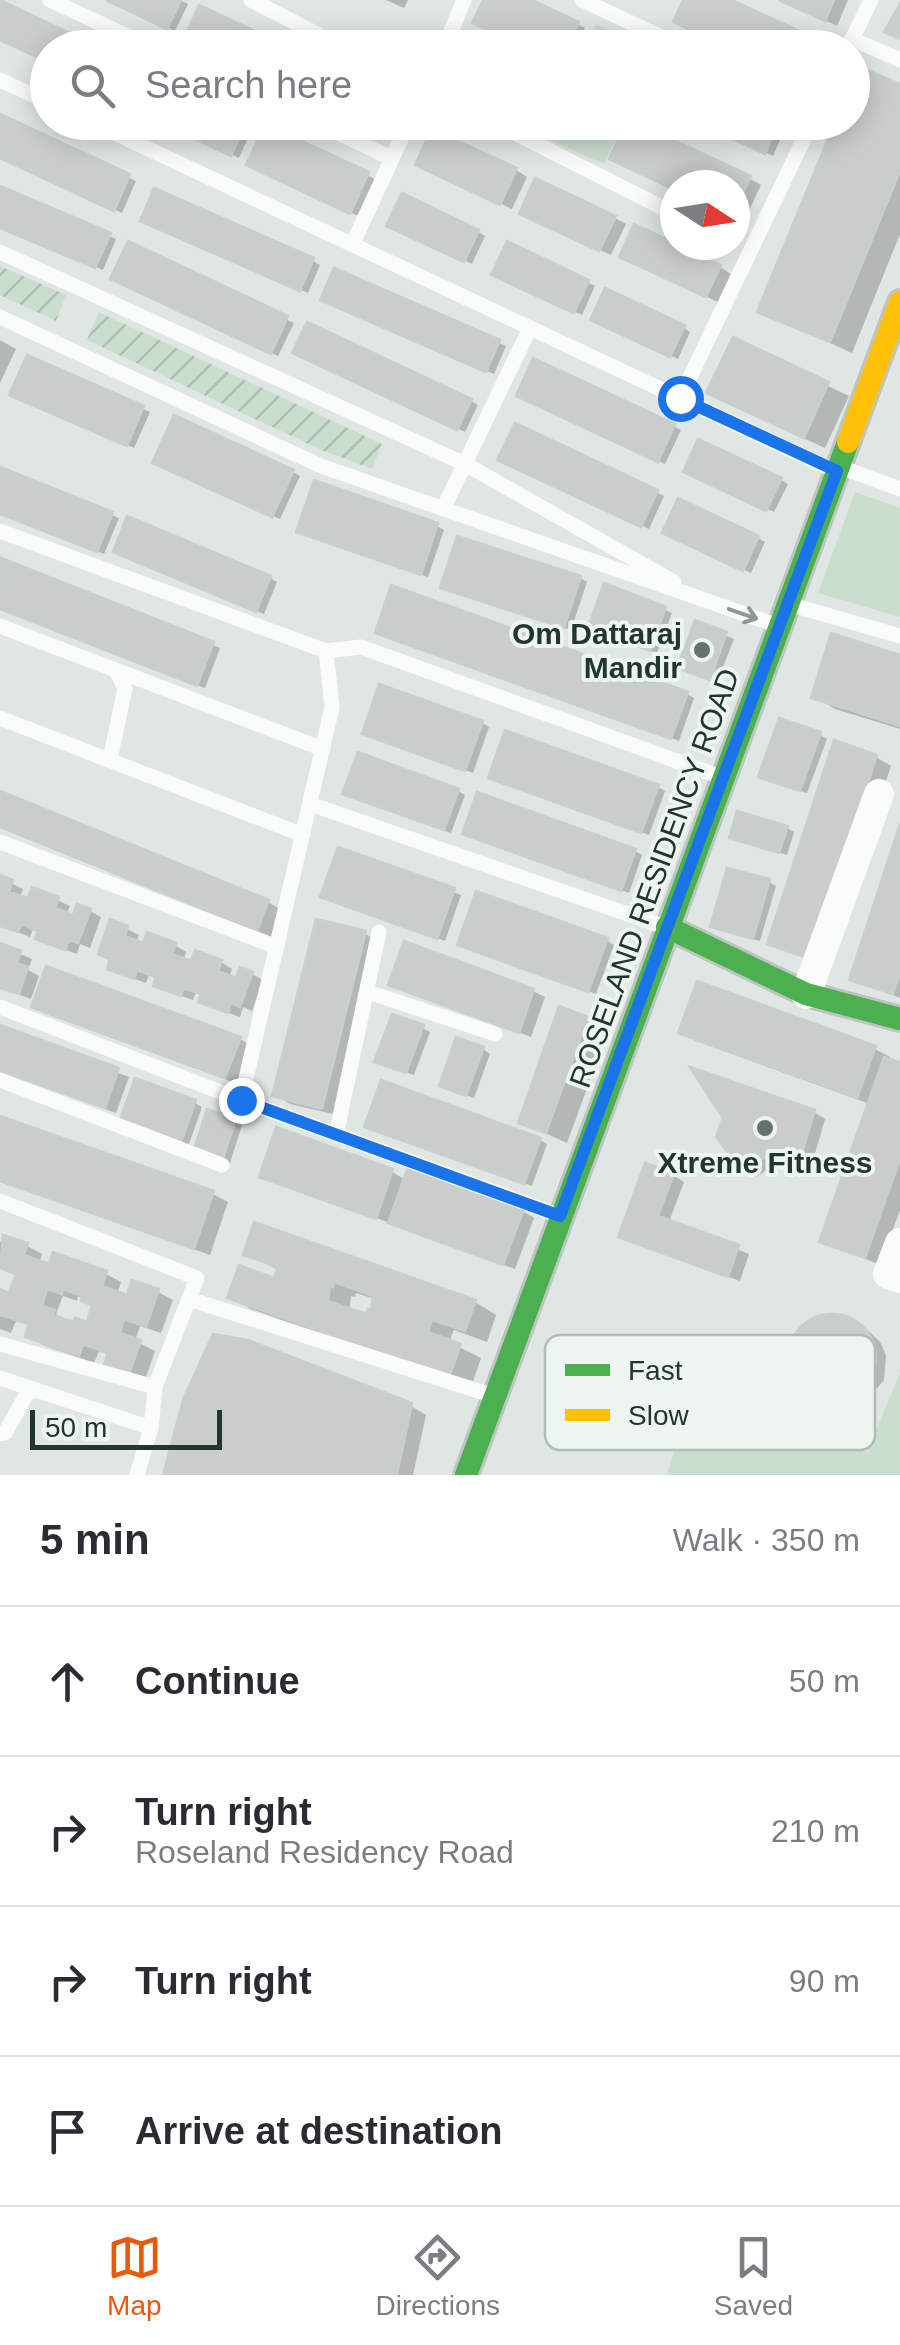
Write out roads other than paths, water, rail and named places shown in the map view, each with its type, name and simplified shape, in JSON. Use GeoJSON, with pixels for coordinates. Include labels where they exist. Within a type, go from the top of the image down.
{"type":"FeatureCollection","features":[{"type":"Feature","properties":{"kind":"street","name":"ROSELAND RESIDENCY ROAD"},"geometry":{"type":"LineString","coordinates":[[466,1475],[900,302]]}},
{"type":"Feature","properties":{"kind":"street"},"geometry":{"type":"LineString","coordinates":[[806,994],[878,794]]}},
{"type":"Feature","properties":{"kind":"street"},"geometry":{"type":"LineString","coordinates":[[668,928],[806,994],[900,1019]]}},
{"type":"Feature","properties":{"kind":"street"},"geometry":{"type":"LineString","coordinates":[[900,1243],[888,1274],[900,1278]]}},
{"type":"Feature","properties":{"kind":"lane"},"geometry":{"type":"LineString","coordinates":[[50,0],[114,30]]}},
{"type":"Feature","properties":{"kind":"lane"},"geometry":{"type":"LineString","coordinates":[[252,0],[310,30]]}},
{"type":"Feature","properties":{"kind":"lane"},"geometry":{"type":"LineString","coordinates":[[452,30],[464,0]]}},
{"type":"Feature","properties":{"kind":"lane"},"geometry":{"type":"LineString","coordinates":[[582,0],[646,30]]}},
{"type":"Feature","properties":{"kind":"lane"},"geometry":{"type":"LineString","coordinates":[[856,30],[871,0]]}},
{"type":"Feature","properties":{"kind":"lane"},"geometry":{"type":"LineString","coordinates":[[870,50],[900,60]]}},
{"type":"Feature","properties":{"kind":"lane"},"geometry":{"type":"LineString","coordinates":[[0,80],[30,94]]}},
{"type":"Feature","properties":{"kind":"lane"},"geometry":{"type":"LineString","coordinates":[[130,140],[680,398],[838,469],[900,490]]}},
{"type":"Feature","properties":{"kind":"lane"},"geometry":{"type":"LineString","coordinates":[[353,140],[391,158]]}},
{"type":"Feature","properties":{"kind":"lane"},"geometry":{"type":"LineString","coordinates":[[352,244],[400,140]]}},
{"type":"Feature","properties":{"kind":"lane"},"geometry":{"type":"LineString","coordinates":[[529,140],[660,206]]}},
{"type":"Feature","properties":{"kind":"lane"},"geometry":{"type":"LineString","coordinates":[[680,398],[803,140]]}},
{"type":"Feature","properties":{"kind":"lane"},"geometry":{"type":"LineString","coordinates":[[0,252],[465,464],[708,602]]}},
{"type":"Feature","properties":{"kind":"lane"},"geometry":{"type":"LineString","coordinates":[[0,317],[320,466],[779,626]]}},
{"type":"Feature","properties":{"kind":"lane"},"geometry":{"type":"LineString","coordinates":[[443,509],[530,328]]}},
{"type":"Feature","properties":{"kind":"lane"},"geometry":{"type":"LineString","coordinates":[[0,531],[326,651],[361,646],[723,778]]}},
{"type":"Feature","properties":{"kind":"lane"},"geometry":{"type":"LineString","coordinates":[[788,604],[900,636]]}},
{"type":"Feature","properties":{"kind":"lane"},"geometry":{"type":"LineString","coordinates":[[0,626],[322,749]]}},
{"type":"Feature","properties":{"kind":"lane"},"geometry":{"type":"LineString","coordinates":[[241,1100],[332,707],[326,651]]}},
{"type":"Feature","properties":{"kind":"lane"},"geometry":{"type":"LineString","coordinates":[[110,759],[125,689],[117,672]]}},
{"type":"Feature","properties":{"kind":"lane"},"geometry":{"type":"LineString","coordinates":[[0,718],[302,835]]}},
{"type":"Feature","properties":{"kind":"lane"},"geometry":{"type":"LineString","coordinates":[[310,804],[668,928]]}},
{"type":"Feature","properties":{"kind":"lane"},"geometry":{"type":"LineString","coordinates":[[0,842],[276,947]]}},
{"type":"Feature","properties":{"kind":"lane"},"geometry":{"type":"LineString","coordinates":[[336,1135],[378,932]]}},
{"type":"Feature","properties":{"kind":"lane"},"geometry":{"type":"LineString","coordinates":[[368,992],[495,1034]]}},
{"type":"Feature","properties":{"kind":"lane"},"geometry":{"type":"LineString","coordinates":[[0,1007],[560,1216]]}},
{"type":"Feature","properties":{"kind":"lane"},"geometry":{"type":"LineString","coordinates":[[0,1080],[222,1165]]}},
{"type":"Feature","properties":{"kind":"lane"},"geometry":{"type":"LineString","coordinates":[[0,1222],[3,1202],[197,1278],[155,1388],[151,1428],[137,1475]]}},
{"type":"Feature","properties":{"kind":"lane"},"geometry":{"type":"LineString","coordinates":[[189,1299],[495,1396]]}},
{"type":"Feature","properties":{"kind":"lane"},"geometry":{"type":"LineString","coordinates":[[0,1344],[155,1388]]}},
{"type":"Feature","properties":{"kind":"lane"},"geometry":{"type":"LineString","coordinates":[[0,1378],[151,1428]]}},
{"type":"Feature","properties":{"kind":"lane"},"geometry":{"type":"LineString","coordinates":[[0,1434],[5,1432],[30,1388]]}},
{"type":"Feature","properties":{"kind":"place","name":"Om Dattaraj Mandir"},"geometry":{"type":"Point","coordinates":[702,650]}},
{"type":"Feature","properties":{"kind":"place","name":"Xtreme Fitness"},"geometry":{"type":"Point","coordinates":[765,1128]}}]}
